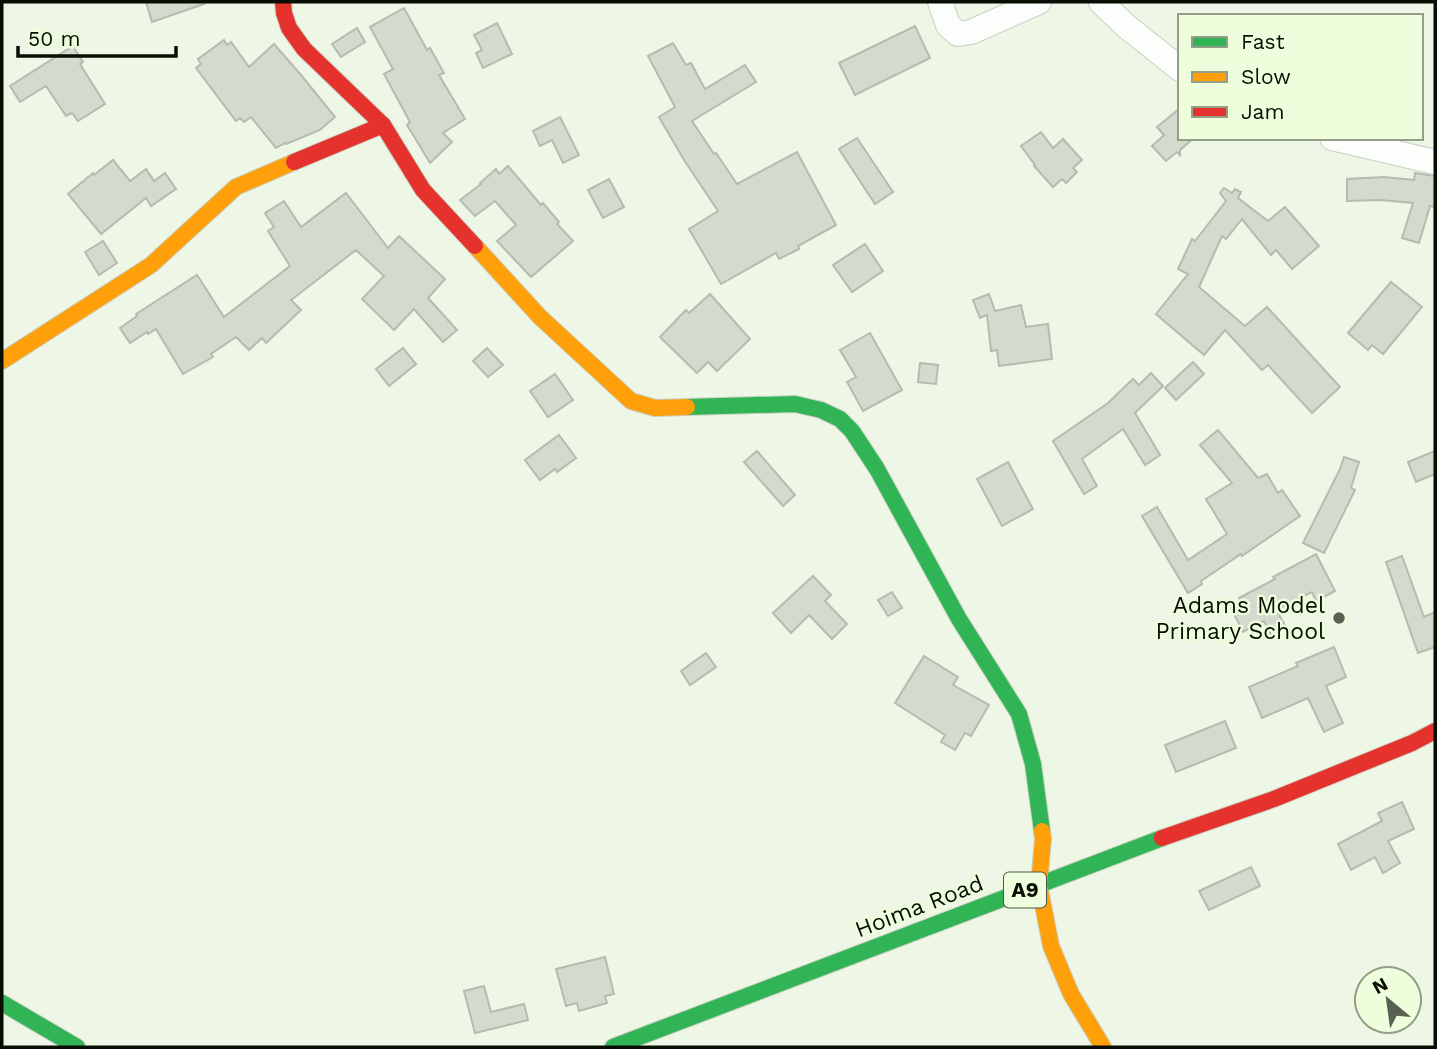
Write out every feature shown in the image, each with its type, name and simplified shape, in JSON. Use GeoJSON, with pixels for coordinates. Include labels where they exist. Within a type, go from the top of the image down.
{"type":"FeatureCollection","features":[{"type":"Feature","properties":{"kind":"street"},"geometry":{"type":"LineString","coordinates":[[283,2],[289,28],[304,49],[383,125],[423,190],[540,317],[631,401],[655,408],[795,404],[821,410],[840,419],[852,431],[877,469],[959,619],[1019,714],[1033,764],[1043,839],[1039,885],[1051,946],[1070,994],[1103,1047]]}},
{"type":"Feature","properties":{"kind":"street"},"geometry":{"type":"LineString","coordinates":[[940,2],[948,25],[958,34],[971,32],[1039,2]]}},
{"type":"Feature","properties":{"kind":"street"},"geometry":{"type":"LineString","coordinates":[[1101,2],[1126,26],[1178,67]]}},
{"type":"Feature","properties":{"kind":"street"},"geometry":{"type":"LineString","coordinates":[[2,361],[151,265],[236,187],[383,125]]}},
{"type":"Feature","properties":{"kind":"street"},"geometry":{"type":"LineString","coordinates":[[1341,140],[1435,162]]}},
{"type":"Feature","properties":{"kind":"street","name":"Hoima Road"},"geometry":{"type":"LineString","coordinates":[[613,1047],[1154,841],[1273,799],[1412,743],[1435,731]]}},
{"type":"Feature","properties":{"kind":"street"},"geometry":{"type":"LineString","coordinates":[[2,1003],[77,1047]]}},
{"type":"Feature","properties":{"kind":"building"},"geometry":{"type":"Polygon","coordinates":[[[146,2],[204,2],[204,4],[152,22],[146,2]]]}},
{"type":"Feature","properties":{"kind":"building"},"geometry":{"type":"Polygon","coordinates":[[[404,8],[427,50],[430,48],[444,73],[439,75],[465,119],[443,133],[452,142],[430,163],[407,125],[410,122],[384,74],[393,69],[370,27],[404,8]]]}},
{"type":"Feature","properties":{"kind":"building"},"geometry":{"type":"Polygon","coordinates":[[[497,23],[512,54],[483,68],[476,53],[482,50],[474,35],[497,23]]]}},
{"type":"Feature","properties":{"kind":"building"},"geometry":{"type":"Polygon","coordinates":[[[915,26],[930,58],[855,95],[839,63],[915,26]]]}},
{"type":"Feature","properties":{"kind":"building"},"geometry":{"type":"Polygon","coordinates":[[[357,28],[365,42],[341,57],[332,44],[357,28]]]}},
{"type":"Feature","properties":{"kind":"building"},"geometry":{"type":"Polygon","coordinates":[[[224,40],[227,45],[231,42],[249,67],[274,44],[335,117],[320,130],[276,148],[251,117],[244,122],[240,118],[236,121],[196,68],[201,64],[198,59],[224,40]]]}},
{"type":"Feature","properties":{"kind":"building"},"geometry":{"type":"Polygon","coordinates":[[[673,43],[686,65],[691,63],[705,89],[745,65],[756,82],[692,121],[737,184],[797,152],[836,225],[798,246],[799,249],[779,259],[776,253],[721,284],[689,229],[718,211],[659,117],[675,107],[648,56],[673,43]]]}},
{"type":"Feature","properties":{"kind":"building"},"geometry":{"type":"Polygon","coordinates":[[[73,46],[83,62],[80,64],[105,104],[78,121],[72,113],[66,116],[46,86],[20,102],[10,86],[73,46]]]}},
{"type":"Feature","properties":{"kind":"building"},"geometry":{"type":"Polygon","coordinates":[[[1178,110],[1178,140],[1192,140],[1180,150],[1180,155],[1177,152],[1166,161],[1152,146],[1164,135],[1157,127],[1178,110]]]}},
{"type":"Feature","properties":{"kind":"building"},"geometry":{"type":"Polygon","coordinates":[[[560,117],[579,155],[563,163],[552,140],[540,146],[533,131],[560,117]]]}},
{"type":"Feature","properties":{"kind":"building"},"geometry":{"type":"Polygon","coordinates":[[[1041,132],[1053,148],[1063,139],[1082,160],[1073,168],[1077,172],[1066,183],[1062,179],[1053,187],[1021,146],[1041,132]]]}},
{"type":"Feature","properties":{"kind":"building"},"geometry":{"type":"Polygon","coordinates":[[[857,138],[893,192],[875,204],[839,149],[857,138]]]}},
{"type":"Feature","properties":{"kind":"building"},"geometry":{"type":"Polygon","coordinates":[[[113,160],[130,181],[146,169],[154,181],[165,173],[176,189],[151,206],[146,198],[101,234],[68,194],[113,160]]]}},
{"type":"Feature","properties":{"kind":"building"},"geometry":{"type":"Polygon","coordinates":[[[508,166],[541,205],[543,203],[573,241],[531,277],[497,241],[516,225],[495,201],[475,216],[460,200],[496,169],[499,174],[508,166]]]}},
{"type":"Feature","properties":{"kind":"building"},"geometry":{"type":"Polygon","coordinates":[[[1415,173],[1435,176],[1435,207],[1430,206],[1419,243],[1402,238],[1413,203],[1347,201],[1347,179],[1384,177],[1414,180],[1415,173]]]}},
{"type":"Feature","properties":{"kind":"building"},"geometry":{"type":"Polygon","coordinates":[[[609,179],[624,207],[603,218],[588,190],[609,179]]]}},
{"type":"Feature","properties":{"kind":"building"},"geometry":{"type":"Polygon","coordinates":[[[1224,188],[1232,193],[1235,189],[1241,192],[1238,198],[1268,221],[1285,207],[1319,246],[1292,269],[1276,250],[1271,255],[1242,219],[1226,239],[1222,236],[1199,287],[1245,326],[1267,307],[1340,387],[1312,413],[1268,365],[1262,370],[1225,330],[1204,355],[1156,314],[1188,274],[1178,269],[1192,239],[1195,241],[1226,201],[1220,193],[1224,188]]]}},
{"type":"Feature","properties":{"kind":"building"},"geometry":{"type":"Polygon","coordinates":[[[346,193],[388,248],[399,236],[445,279],[428,298],[457,330],[443,342],[414,309],[394,330],[362,299],[384,276],[356,250],[291,300],[301,310],[266,343],[262,338],[249,350],[236,337],[211,354],[213,357],[183,374],[156,329],[130,343],[120,328],[137,316],[136,314],[197,275],[224,317],[290,266],[268,231],[274,227],[265,213],[284,201],[301,227],[346,193]]]}},
{"type":"Feature","properties":{"kind":"building"},"geometry":{"type":"Polygon","coordinates":[[[103,241],[117,263],[99,275],[85,252],[103,241]]]}},
{"type":"Feature","properties":{"kind":"building"},"geometry":{"type":"Polygon","coordinates":[[[865,244],[883,271],[852,292],[833,265],[865,244]]]}},
{"type":"Feature","properties":{"kind":"building"},"geometry":{"type":"Polygon","coordinates":[[[1391,282],[1422,307],[1383,354],[1372,345],[1368,350],[1348,333],[1391,282]]]}},
{"type":"Feature","properties":{"kind":"building"},"geometry":{"type":"Polygon","coordinates":[[[710,294],[750,339],[717,371],[708,362],[697,373],[660,337],[686,310],[689,313],[710,294]]]}},
{"type":"Feature","properties":{"kind":"building"},"geometry":{"type":"Polygon","coordinates":[[[989,294],[995,311],[1021,305],[1026,327],[1048,324],[1052,359],[999,366],[997,350],[991,351],[987,315],[980,318],[973,300],[989,294]]]}},
{"type":"Feature","properties":{"kind":"building"},"geometry":{"type":"Polygon","coordinates":[[[870,333],[902,390],[863,411],[847,382],[856,377],[840,350],[870,333]]]}},
{"type":"Feature","properties":{"kind":"building"},"geometry":{"type":"Polygon","coordinates":[[[403,348],[416,364],[389,386],[376,369],[403,348]]]}},
{"type":"Feature","properties":{"kind":"building"},"geometry":{"type":"Polygon","coordinates":[[[487,348],[503,365],[488,377],[473,361],[487,348]]]}},
{"type":"Feature","properties":{"kind":"building"},"geometry":{"type":"Polygon","coordinates":[[[1193,362],[1204,374],[1176,400],[1165,388],[1193,362]]]}},
{"type":"Feature","properties":{"kind":"building"},"geometry":{"type":"Polygon","coordinates":[[[920,363],[938,365],[936,384],[918,382],[920,363]]]}},
{"type":"Feature","properties":{"kind":"building"},"geometry":{"type":"Polygon","coordinates":[[[1151,373],[1163,386],[1135,413],[1160,455],[1145,465],[1123,429],[1082,459],[1097,486],[1084,494],[1053,441],[1108,403],[1133,379],[1139,385],[1151,373]]]}},
{"type":"Feature","properties":{"kind":"building"},"geometry":{"type":"Polygon","coordinates":[[[555,374],[573,400],[548,417],[530,391],[555,374]]]}},
{"type":"Feature","properties":{"kind":"building"},"geometry":{"type":"Polygon","coordinates":[[[1218,430],[1258,478],[1267,474],[1278,493],[1282,490],[1300,516],[1201,581],[1202,584],[1188,593],[1142,516],[1157,507],[1188,560],[1227,534],[1206,499],[1232,483],[1200,445],[1218,430]]]}},
{"type":"Feature","properties":{"kind":"building"},"geometry":{"type":"Polygon","coordinates":[[[559,435],[576,458],[540,480],[525,460],[559,435]]]}},
{"type":"Feature","properties":{"kind":"building"},"geometry":{"type":"Polygon","coordinates":[[[757,451],[795,495],[783,506],[744,462],[757,451]]]}},
{"type":"Feature","properties":{"kind":"building"},"geometry":{"type":"Polygon","coordinates":[[[1435,451],[1435,474],[1416,482],[1408,462],[1435,451]]]}},
{"type":"Feature","properties":{"kind":"building"},"geometry":{"type":"Polygon","coordinates":[[[1344,457],[1359,462],[1351,488],[1355,490],[1324,553],[1303,543],[1344,457]]]}},
{"type":"Feature","properties":{"kind":"building"},"geometry":{"type":"Polygon","coordinates":[[[1008,462],[1033,509],[1002,526],[977,479],[1008,462]]]}},
{"type":"Feature","properties":{"kind":"building"},"geometry":{"type":"Polygon","coordinates":[[[1316,554],[1335,591],[1316,601],[1312,592],[1278,609],[1286,627],[1271,635],[1264,621],[1243,632],[1231,608],[1242,603],[1239,598],[1316,554]]]}},
{"type":"Feature","properties":{"kind":"building"},"geometry":{"type":"Polygon","coordinates":[[[1402,556],[1424,617],[1435,612],[1435,647],[1418,653],[1386,562],[1402,556]]]}},
{"type":"Feature","properties":{"kind":"building"},"geometry":{"type":"Polygon","coordinates":[[[813,576],[831,595],[825,601],[847,624],[832,639],[809,615],[791,633],[773,613],[813,576]]]}},
{"type":"Feature","properties":{"kind":"building"},"geometry":{"type":"Polygon","coordinates":[[[892,592],[902,608],[888,616],[878,600],[892,592]]]}},
{"type":"Feature","properties":{"kind":"building"},"geometry":{"type":"Polygon","coordinates":[[[1334,647],[1346,677],[1326,686],[1343,723],[1324,732],[1308,698],[1262,718],[1249,687],[1334,647]]]}},
{"type":"Feature","properties":{"kind":"building"},"geometry":{"type":"Polygon","coordinates":[[[706,653],[716,667],[690,685],[681,671],[706,653]]]}},
{"type":"Feature","properties":{"kind":"building"},"geometry":{"type":"Polygon","coordinates":[[[924,656],[958,677],[953,685],[989,705],[971,736],[965,733],[955,750],[941,742],[945,735],[895,703],[924,656]]]}},
{"type":"Feature","properties":{"kind":"building"},"geometry":{"type":"Polygon","coordinates":[[[1225,721],[1236,748],[1176,772],[1165,745],[1225,721]]]}},
{"type":"Feature","properties":{"kind":"building"},"geometry":{"type":"Polygon","coordinates":[[[1402,802],[1414,829],[1388,841],[1400,863],[1383,873],[1375,857],[1351,870],[1338,844],[1382,821],[1378,813],[1402,802]]]}},
{"type":"Feature","properties":{"kind":"building"},"geometry":{"type":"Polygon","coordinates":[[[1251,867],[1260,886],[1209,910],[1199,891],[1251,867]]]}},
{"type":"Feature","properties":{"kind":"building"},"geometry":{"type":"Polygon","coordinates":[[[605,957],[614,994],[605,996],[607,1003],[579,1011],[577,1003],[566,1006],[556,969],[605,957]]]}},
{"type":"Feature","properties":{"kind":"building"},"geometry":{"type":"Polygon","coordinates":[[[484,986],[491,1012],[524,1004],[528,1020],[475,1033],[464,991],[484,986]]]}},
{"type":"Feature","properties":{"kind":"traffic: fast"},"geometry":{"type":"LineString","coordinates":[[687,407],[795,404],[821,410],[840,419],[852,431],[877,469],[959,619],[1019,714],[1033,764],[1042,831]]}},
{"type":"Feature","properties":{"kind":"traffic: fast"},"geometry":{"type":"LineString","coordinates":[[613,1047],[1162,838]]}},
{"type":"Feature","properties":{"kind":"traffic: fast"},"geometry":{"type":"LineString","coordinates":[[2,1003],[77,1047]]}},
{"type":"Feature","properties":{"kind":"traffic: slow"},"geometry":{"type":"LineString","coordinates":[[2,361],[151,265],[236,187],[294,162]]}},
{"type":"Feature","properties":{"kind":"traffic: slow"},"geometry":{"type":"LineString","coordinates":[[475,246],[540,317],[631,401],[655,408],[687,407]]}},
{"type":"Feature","properties":{"kind":"traffic: slow"},"geometry":{"type":"LineString","coordinates":[[1042,831],[1039,885],[1051,946],[1071,994],[1103,1047]]}},
{"type":"Feature","properties":{"kind":"traffic: jam"},"geometry":{"type":"LineString","coordinates":[[283,2],[289,28],[304,49],[383,125],[423,190],[475,246]]}},
{"type":"Feature","properties":{"kind":"traffic: jam"},"geometry":{"type":"LineString","coordinates":[[294,162],[383,125]]}},
{"type":"Feature","properties":{"kind":"traffic: jam"},"geometry":{"type":"LineString","coordinates":[[1162,838],[1274,799],[1412,743],[1435,731]]}},
{"type":"Feature","properties":{"kind":"place","name":"Adams Model Primary School"},"geometry":{"type":"Point","coordinates":[1339,618]}}]}
